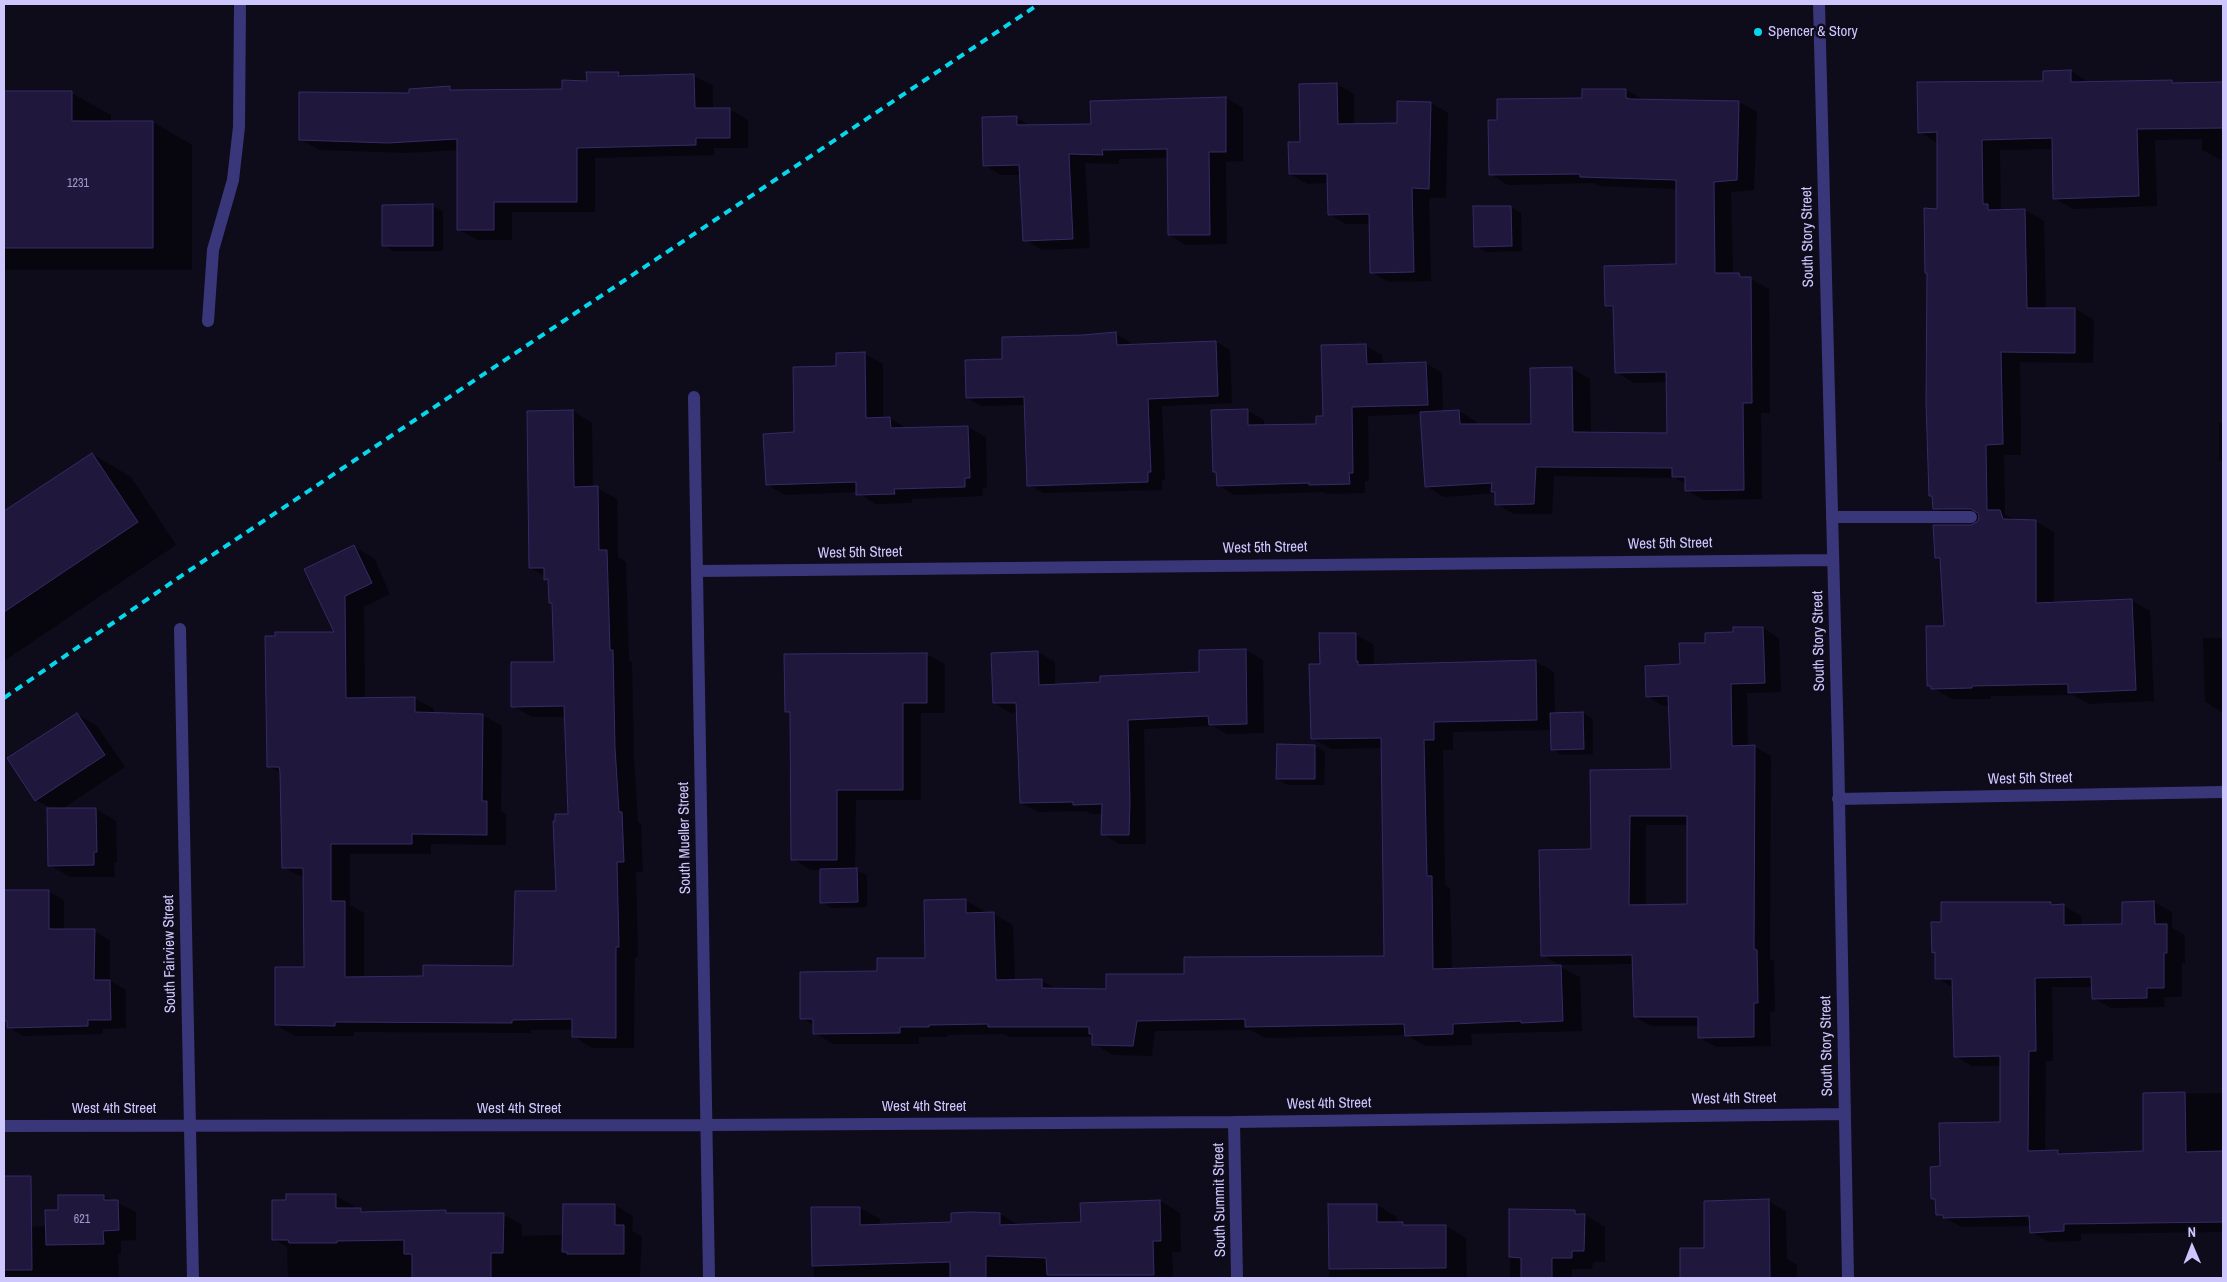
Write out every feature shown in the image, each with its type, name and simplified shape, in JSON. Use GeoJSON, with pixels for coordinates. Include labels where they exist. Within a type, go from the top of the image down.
{"type":"FeatureCollection","features":[{"type":"Feature","properties":{"kind":"street"},"geometry":{"type":"LineString","coordinates":[[208,321],[213,250],[233,180],[239,127],[240,4]]}},
{"type":"Feature","properties":{"kind":"street","name":"South Story Street"},"geometry":{"type":"LineString","coordinates":[[1819,4],[1848,1278]]}},
{"type":"Feature","properties":{"kind":"street","name":"South Mueller Street"},"geometry":{"type":"LineString","coordinates":[[694,397],[709,1278]]}},
{"type":"Feature","properties":{"kind":"street"},"geometry":{"type":"LineString","coordinates":[[1832,517],[1971,517]]}},
{"type":"Feature","properties":{"kind":"street","name":"West 5th Street"},"geometry":{"type":"LineString","coordinates":[[697,571],[1833,560]]}},
{"type":"Feature","properties":{"kind":"street","name":"South Fairview Street"},"geometry":{"type":"LineString","coordinates":[[180,629],[193,1278]]}},
{"type":"Feature","properties":{"kind":"street","name":"West 5th Street"},"geometry":{"type":"LineString","coordinates":[[1838,799],[2223,792]]}},
{"type":"Feature","properties":{"kind":"street","name":"West 4th Street"},"geometry":{"type":"LineString","coordinates":[[4,1126],[1234,1122],[1844,1114]]}},
{"type":"Feature","properties":{"kind":"street","name":"South Summit Street"},"geometry":{"type":"LineString","coordinates":[[1234,1122],[1237,1278]]}},
{"type":"Feature","properties":{"kind":"building"},"geometry":{"type":"Polygon","coordinates":[[[2071,70],[2071,82],[2172,80],[2172,83],[2223,82],[2223,128],[2137,129],[2139,196],[2053,199],[2052,138],[1982,140],[1983,204],[1988,204],[1988,210],[2025,209],[2027,308],[2075,308],[2075,353],[2001,352],[2003,444],[1986,445],[1987,510],[2000,510],[2003,519],[2036,520],[2036,603],[2132,599],[2136,690],[2068,693],[2068,684],[1972,686],[1972,688],[1931,689],[1931,686],[1927,686],[1926,626],[1944,626],[1940,558],[1935,558],[1933,525],[1971,525],[1978,521],[1979,517],[1978,513],[1971,509],[1933,509],[1932,496],[1929,496],[1926,403],[1927,273],[1925,273],[1924,208],[1937,209],[1937,132],[1918,133],[1917,82],[2043,81],[2043,71],[2071,70]]]}},
{"type":"Feature","properties":{"kind":"building"},"geometry":{"type":"Polygon","coordinates":[[[586,72],[619,72],[618,76],[694,74],[695,108],[730,108],[730,138],[696,138],[696,145],[577,148],[577,202],[494,202],[494,230],[457,230],[457,139],[388,143],[299,140],[299,92],[409,93],[409,89],[450,86],[450,90],[562,89],[562,80],[587,81],[586,72]]]}},
{"type":"Feature","properties":{"kind":"building"},"geometry":{"type":"Polygon","coordinates":[[[1337,83],[1338,124],[1397,123],[1397,101],[1431,102],[1429,189],[1412,188],[1414,272],[1370,273],[1369,214],[1328,215],[1327,174],[1289,174],[1288,142],[1300,142],[1299,84],[1337,83]]]}},
{"type":"Feature","properties":{"kind":"building"},"geometry":{"type":"Polygon","coordinates":[[[1582,89],[1626,89],[1626,98],[1630,99],[1739,101],[1737,180],[1714,182],[1715,273],[1739,273],[1740,277],[1751,277],[1752,403],[1743,403],[1744,490],[1685,491],[1685,477],[1672,477],[1672,468],[1536,467],[1534,504],[1495,505],[1495,492],[1491,492],[1492,483],[1425,487],[1420,412],[1459,410],[1460,424],[1531,424],[1530,368],[1572,367],[1573,432],[1667,433],[1666,372],[1615,373],[1613,306],[1605,306],[1604,266],[1676,264],[1676,180],[1580,177],[1580,174],[1489,175],[1488,120],[1497,120],[1497,99],[1582,98],[1582,89]]]}},
{"type":"Feature","properties":{"kind":"building"},"geometry":{"type":"Polygon","coordinates":[[[4,91],[72,91],[72,121],[153,121],[153,248],[4,248],[4,91]]]}},
{"type":"Feature","properties":{"kind":"building"},"geometry":{"type":"Polygon","coordinates":[[[1226,97],[1226,152],[1209,152],[1210,235],[1168,235],[1167,149],[1102,150],[1103,155],[1069,154],[1073,239],[1023,241],[1019,165],[983,166],[982,117],[1017,116],[1017,125],[1091,124],[1090,101],[1226,97]]]}},
{"type":"Feature","properties":{"kind":"building"},"geometry":{"type":"Polygon","coordinates":[[[433,204],[433,246],[382,246],[382,205],[433,204]]]}},
{"type":"Feature","properties":{"kind":"building"},"geometry":{"type":"Polygon","coordinates":[[[1473,206],[1511,206],[1512,246],[1474,247],[1473,206]]]}},
{"type":"Feature","properties":{"kind":"building"},"geometry":{"type":"Polygon","coordinates":[[[1116,332],[1117,345],[1216,341],[1218,396],[1148,399],[1151,472],[1148,472],[1148,482],[1027,486],[1024,397],[966,398],[965,360],[1002,359],[1002,337],[1083,335],[1116,332]]]}},
{"type":"Feature","properties":{"kind":"building"},"geometry":{"type":"Polygon","coordinates":[[[1366,344],[1367,364],[1426,362],[1428,405],[1352,407],[1353,473],[1349,473],[1350,484],[1309,485],[1309,483],[1217,486],[1216,472],[1213,472],[1211,410],[1248,409],[1248,425],[1316,424],[1316,416],[1323,416],[1321,345],[1366,344]]]}},
{"type":"Feature","properties":{"kind":"building"},"geometry":{"type":"Polygon","coordinates":[[[865,352],[866,418],[890,417],[891,428],[968,426],[970,478],[965,478],[965,487],[894,489],[895,494],[856,495],[856,482],[766,485],[763,434],[794,432],[793,367],[836,366],[836,353],[865,352]]]}},
{"type":"Feature","properties":{"kind":"building"},"geometry":{"type":"Polygon","coordinates":[[[573,410],[574,487],[598,486],[599,550],[607,550],[610,650],[613,650],[615,748],[619,812],[622,812],[624,862],[617,862],[619,947],[616,947],[616,1038],[572,1037],[572,1019],[512,1020],[512,1023],[335,1022],[335,1026],[275,1025],[275,967],[304,967],[303,868],[282,868],[280,772],[279,767],[267,767],[265,636],[275,636],[275,632],[334,632],[304,569],[354,545],[372,583],[345,596],[346,698],[415,697],[415,712],[483,714],[482,801],[487,801],[487,835],[412,834],[412,844],[331,844],[331,901],[345,901],[345,977],[423,976],[423,965],[513,966],[515,891],[556,891],[553,821],[555,821],[555,814],[568,814],[564,706],[511,707],[511,662],[554,662],[552,603],[549,603],[548,579],[544,580],[544,568],[529,568],[527,411],[573,410]]]}},
{"type":"Feature","properties":{"kind":"building"},"geometry":{"type":"Polygon","coordinates":[[[92,453],[138,522],[4,612],[4,511],[92,453]]]}},
{"type":"Feature","properties":{"kind":"building"},"geometry":{"type":"Polygon","coordinates":[[[1733,627],[1763,627],[1765,683],[1731,684],[1732,746],[1755,745],[1754,949],[1757,950],[1758,1003],[1754,1003],[1754,1037],[1698,1038],[1698,1017],[1634,1017],[1632,955],[1541,956],[1539,850],[1591,849],[1590,770],[1671,769],[1668,696],[1646,697],[1645,666],[1680,664],[1679,643],[1705,643],[1705,633],[1733,632],[1733,627]],[[1630,816],[1629,905],[1687,904],[1687,816],[1630,816]]]}},
{"type":"Feature","properties":{"kind":"building"},"geometry":{"type":"Polygon","coordinates":[[[1319,633],[1356,633],[1356,661],[1358,661],[1358,665],[1536,660],[1537,720],[1434,722],[1434,740],[1424,740],[1427,876],[1432,876],[1433,969],[1561,965],[1563,1021],[1453,1024],[1453,1034],[1405,1036],[1404,1024],[1245,1027],[1245,1019],[1137,1021],[1133,1046],[1092,1045],[1092,1034],[1089,1034],[1089,1027],[988,1027],[988,1024],[929,1025],[929,1027],[900,1027],[900,1033],[813,1034],[813,1019],[800,1019],[800,972],[877,971],[877,958],[925,958],[924,900],[966,899],[966,913],[994,912],[996,980],[1042,979],[1042,988],[1106,989],[1106,974],[1184,974],[1184,957],[1384,956],[1381,738],[1311,739],[1309,664],[1320,664],[1319,633]]]}},
{"type":"Feature","properties":{"kind":"building"},"geometry":{"type":"Polygon","coordinates":[[[1246,649],[1247,724],[1209,725],[1208,716],[1128,720],[1129,835],[1101,835],[1102,804],[1073,805],[1073,802],[1020,803],[1016,703],[993,703],[991,653],[1038,651],[1039,685],[1100,682],[1100,676],[1199,672],[1199,650],[1246,649]]]}},
{"type":"Feature","properties":{"kind":"building"},"geometry":{"type":"Polygon","coordinates":[[[927,653],[927,703],[903,703],[903,790],[837,790],[837,860],[791,860],[790,712],[785,712],[784,654],[927,653]]]}},
{"type":"Feature","properties":{"kind":"building"},"geometry":{"type":"Polygon","coordinates":[[[1583,712],[1584,749],[1551,750],[1550,713],[1583,712]]]}},
{"type":"Feature","properties":{"kind":"building"},"geometry":{"type":"Polygon","coordinates":[[[77,713],[105,755],[35,801],[7,758],[77,713]]]}},
{"type":"Feature","properties":{"kind":"building"},"geometry":{"type":"Polygon","coordinates":[[[1277,744],[1315,745],[1315,779],[1276,779],[1277,744]]]}},
{"type":"Feature","properties":{"kind":"building"},"geometry":{"type":"Polygon","coordinates":[[[47,808],[96,808],[97,852],[94,852],[94,865],[48,866],[47,808]]]}},
{"type":"Feature","properties":{"kind":"building"},"geometry":{"type":"Polygon","coordinates":[[[857,868],[858,902],[820,903],[820,869],[857,868]]]}},
{"type":"Feature","properties":{"kind":"building"},"geometry":{"type":"Polygon","coordinates":[[[4,890],[49,890],[49,929],[95,929],[94,980],[110,980],[111,1020],[88,1020],[88,1026],[7,1028],[7,1021],[4,1021],[4,890]]]}},
{"type":"Feature","properties":{"kind":"building"},"geometry":{"type":"Polygon","coordinates":[[[2154,901],[2155,924],[2167,924],[2167,953],[2164,953],[2164,988],[2147,988],[2147,998],[2092,999],[2091,977],[2035,978],[2036,1051],[2029,1051],[2028,1151],[2058,1150],[2058,1154],[2143,1151],[2143,1093],[2185,1092],[2186,1152],[2223,1151],[2223,1222],[2064,1224],[2064,1231],[2030,1233],[2029,1216],[1943,1218],[1943,1215],[1936,1215],[1935,1199],[1931,1199],[1930,1167],[1940,1166],[1939,1123],[2000,1122],[2000,1056],[1954,1057],[1952,979],[1935,979],[1935,952],[1932,953],[1931,922],[1941,922],[1941,902],[2051,902],[2051,905],[2064,904],[2064,925],[2122,924],[2122,902],[2154,901]]]}},
{"type":"Feature","properties":{"kind":"building"},"geometry":{"type":"Polygon","coordinates":[[[4,1176],[31,1176],[32,1270],[4,1270],[4,1176]]]}},
{"type":"Feature","properties":{"kind":"building"},"geometry":{"type":"Polygon","coordinates":[[[286,1194],[336,1194],[336,1208],[361,1208],[361,1212],[446,1210],[446,1213],[504,1213],[503,1253],[491,1253],[491,1278],[412,1278],[412,1254],[404,1254],[404,1240],[289,1243],[288,1240],[272,1240],[272,1200],[286,1200],[286,1194]]]}},
{"type":"Feature","properties":{"kind":"building"},"geometry":{"type":"Polygon","coordinates":[[[58,1195],[104,1195],[104,1200],[118,1200],[119,1230],[103,1231],[104,1244],[46,1245],[45,1210],[58,1210],[58,1195]]]}},
{"type":"Feature","properties":{"kind":"building"},"geometry":{"type":"Polygon","coordinates":[[[1769,1199],[1770,1278],[1680,1278],[1680,1248],[1704,1248],[1704,1201],[1769,1199]]]}},
{"type":"Feature","properties":{"kind":"building"},"geometry":{"type":"Polygon","coordinates":[[[1160,1200],[1161,1241],[1153,1241],[1154,1275],[1047,1275],[1046,1258],[986,1256],[986,1278],[950,1278],[950,1262],[812,1266],[811,1207],[860,1207],[860,1225],[951,1222],[951,1213],[970,1212],[1000,1213],[1000,1225],[1081,1222],[1080,1203],[1160,1200]]]}},
{"type":"Feature","properties":{"kind":"building"},"geometry":{"type":"Polygon","coordinates":[[[563,1204],[615,1204],[615,1225],[624,1225],[624,1254],[567,1254],[567,1252],[562,1252],[563,1204]]]}},
{"type":"Feature","properties":{"kind":"building"},"geometry":{"type":"Polygon","coordinates":[[[1328,1204],[1377,1204],[1377,1222],[1403,1222],[1403,1225],[1446,1225],[1446,1268],[1329,1269],[1328,1204]]]}},
{"type":"Feature","properties":{"kind":"building"},"geometry":{"type":"Polygon","coordinates":[[[1509,1209],[1575,1210],[1575,1214],[1585,1214],[1584,1251],[1572,1251],[1572,1258],[1552,1258],[1552,1278],[1521,1278],[1521,1258],[1509,1257],[1509,1209]]]}},
{"type":"Feature","properties":{"kind":"railway"},"geometry":{"type":"LineString","coordinates":[[4,698],[184,574],[1039,4]]}},
{"type":"Feature","properties":{"kind":"place","name":"Spencer & Story"},"geometry":{"type":"Point","coordinates":[1758,32]}}]}
